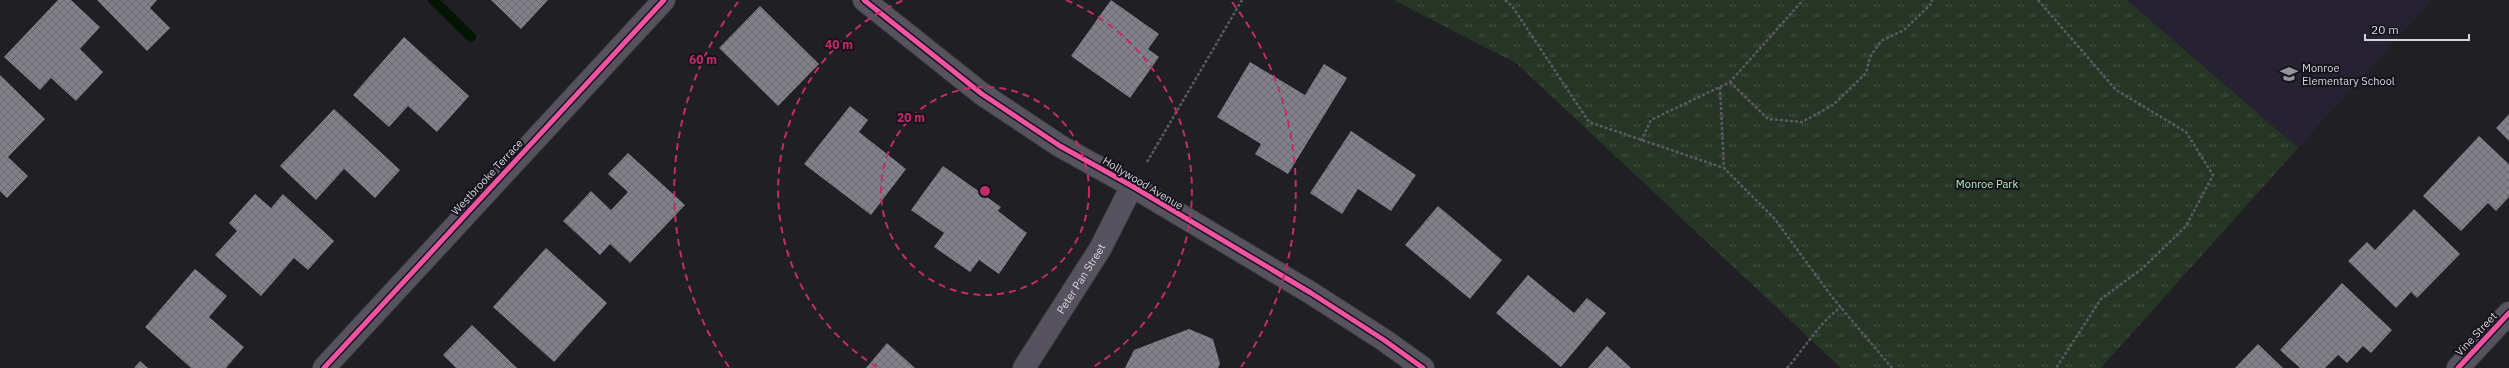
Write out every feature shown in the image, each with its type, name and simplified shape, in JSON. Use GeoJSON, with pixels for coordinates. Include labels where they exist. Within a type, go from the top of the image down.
{"type":"FeatureCollection","features":[{"type":"Feature","properties":{"kind":"street","name":"Westbrooke Terrace"},"geometry":{"type":"LineString","coordinates":[[324,368],[664,0]]}},
{"type":"Feature","properties":{"kind":"street","name":"Hollywood Avenue"},"geometry":{"type":"LineString","coordinates":[[864,0],[982,94],[1060,146],[1132,186],[1311,293],[1384,340],[1423,368]]}},
{"type":"Feature","properties":{"kind":"street","name":"Peter Pan Street"},"geometry":{"type":"LineString","coordinates":[[1024,368],[1100,249],[1132,186]]}},
{"type":"Feature","properties":{"kind":"street","name":"Vine Street"},"geometry":{"type":"LineString","coordinates":[[2458,368],[2509,313]]}},
{"type":"Feature","properties":{"kind":"path"},"geometry":{"type":"LineString","coordinates":[[1132,186],[1242,0]]}},
{"type":"Feature","properties":{"kind":"path"},"geometry":{"type":"LineString","coordinates":[[1505,0],[1512,6],[1589,122],[1641,141],[1724,168],[1774,218],[1841,307],[1892,368]]}},
{"type":"Feature","properties":{"kind":"path"},"geometry":{"type":"LineString","coordinates":[[1641,141],[1651,120],[1730,82],[1804,0]]}},
{"type":"Feature","properties":{"kind":"path"},"geometry":{"type":"LineString","coordinates":[[1730,82],[1768,119],[1802,122],[1833,105],[1866,73],[1870,57],[1882,41],[1904,30],[1932,3],[1932,0]]}},
{"type":"Feature","properties":{"kind":"path"},"geometry":{"type":"LineString","coordinates":[[2038,0],[2116,90],[2186,132],[2213,175],[2186,226],[2143,268],[2100,299],[2056,368]]}},
{"type":"Feature","properties":{"kind":"path"},"geometry":{"type":"LineString","coordinates":[[1720,87],[1724,168]]}},
{"type":"Feature","properties":{"kind":"path"},"geometry":{"type":"LineString","coordinates":[[1787,368],[1806,347],[1829,316],[1841,307]]}},
{"type":"Feature","properties":{"kind":"shaded area","name":"Monroe Elementary School"},"geometry":{"type":"Polygon","coordinates":[[[2127,0],[2432,0],[2298,148],[2127,0]]]}},
{"type":"Feature","properties":{"kind":"green space","name":"Monroe Park"},"geometry":{"type":"Polygon","coordinates":[[[1393,0],[2127,0],[2298,148],[2101,368],[1841,368],[1516,63],[1393,0]]]}},
{"type":"Feature","properties":{"kind":"building"},"geometry":{"type":"Polygon","coordinates":[[[58,0],[71,0],[100,27],[80,49],[103,72],[76,101],[51,78],[40,90],[4,57],[58,0]]]}},
{"type":"Feature","properties":{"kind":"building"},"geometry":{"type":"Polygon","coordinates":[[[97,0],[157,0],[150,8],[170,28],[147,51],[97,0]]]}},
{"type":"Feature","properties":{"kind":"building"},"geometry":{"type":"Polygon","coordinates":[[[491,0],[548,0],[521,29],[491,0]]]}},
{"type":"Feature","properties":{"kind":"building"},"geometry":{"type":"Polygon","coordinates":[[[1111,0],[1159,34],[1148,49],[1159,57],[1130,98],[1071,56],[1111,0]]]}},
{"type":"Feature","properties":{"kind":"building"},"geometry":{"type":"Polygon","coordinates":[[[760,6],[819,64],[778,106],[719,48],[760,6]]]}},
{"type":"Feature","properties":{"kind":"building"},"geometry":{"type":"Polygon","coordinates":[[[404,37],[469,96],[437,132],[408,106],[389,127],[353,95],[404,37]]]}},
{"type":"Feature","properties":{"kind":"building"},"geometry":{"type":"Polygon","coordinates":[[[1250,62],[1305,95],[1324,64],[1347,78],[1288,174],[1255,154],[1261,144],[1217,117],[1250,62]]]}},
{"type":"Feature","properties":{"kind":"building"},"geometry":{"type":"Polygon","coordinates":[[[0,75],[45,119],[8,157],[28,176],[7,198],[0,191],[0,75]]]}},
{"type":"Feature","properties":{"kind":"building"},"geometry":{"type":"Polygon","coordinates":[[[850,106],[868,120],[859,132],[906,169],[871,215],[804,164],[850,106]]]}},
{"type":"Feature","properties":{"kind":"building"},"geometry":{"type":"Polygon","coordinates":[[[334,109],[400,170],[375,198],[344,169],[316,200],[280,166],[334,109]]]}},
{"type":"Feature","properties":{"kind":"building"},"geometry":{"type":"Polygon","coordinates":[[[2509,114],[2509,141],[2496,128],[2509,114]]]}},
{"type":"Feature","properties":{"kind":"building"},"geometry":{"type":"Polygon","coordinates":[[[1351,131],[1416,175],[1391,211],[1358,189],[1342,214],[1310,193],[1351,131]]]}},
{"type":"Feature","properties":{"kind":"building"},"geometry":{"type":"Polygon","coordinates":[[[2479,136],[2509,164],[2509,197],[2496,211],[2488,203],[2461,231],[2423,196],[2479,136]]]}},
{"type":"Feature","properties":{"kind":"building"},"geometry":{"type":"Polygon","coordinates":[[[628,153],[685,205],[630,263],[610,244],[600,255],[563,221],[591,191],[611,210],[628,192],[608,174],[628,153]]]}},
{"type":"Feature","properties":{"kind":"building"},"geometry":{"type":"Polygon","coordinates":[[[943,166],[1001,207],[998,211],[1027,233],[999,274],[979,260],[970,272],[934,247],[944,233],[911,210],[943,166]]]}},
{"type":"Feature","properties":{"kind":"building"},"geometry":{"type":"Polygon","coordinates":[[[255,194],[271,208],[283,194],[334,241],[308,270],[294,258],[261,296],[215,255],[237,231],[229,223],[255,194]]]}},
{"type":"Feature","properties":{"kind":"building"},"geometry":{"type":"Polygon","coordinates":[[[1438,206],[1502,260],[1470,299],[1405,245],[1438,206]]]}},
{"type":"Feature","properties":{"kind":"building"},"geometry":{"type":"Polygon","coordinates":[[[2414,209],[2460,254],[2417,298],[2411,292],[2396,308],[2348,261],[2367,242],[2375,250],[2414,209]]]}},
{"type":"Feature","properties":{"kind":"building"},"geometry":{"type":"Polygon","coordinates":[[[546,248],[607,303],[554,362],[493,307],[546,248]]]}},
{"type":"Feature","properties":{"kind":"building"},"geometry":{"type":"Polygon","coordinates":[[[195,269],[227,296],[209,317],[244,347],[226,368],[191,368],[145,327],[195,269]]]}},
{"type":"Feature","properties":{"kind":"building"},"geometry":{"type":"Polygon","coordinates":[[[1528,275],[1574,313],[1587,298],[1606,313],[1561,367],[1496,313],[1528,275]]]}},
{"type":"Feature","properties":{"kind":"building"},"geometry":{"type":"Polygon","coordinates":[[[2342,283],[2392,330],[2371,353],[2363,346],[2347,363],[2338,355],[2325,368],[2300,368],[2280,350],[2342,283]]]}},
{"type":"Feature","properties":{"kind":"building"},"geometry":{"type":"Polygon","coordinates":[[[472,325],[517,368],[456,368],[443,355],[472,325]]]}},
{"type":"Feature","properties":{"kind":"building"},"geometry":{"type":"Polygon","coordinates":[[[1189,329],[1213,339],[1220,364],[1218,368],[1125,368],[1134,350],[1189,329]]]}},
{"type":"Feature","properties":{"kind":"building"},"geometry":{"type":"Polygon","coordinates":[[[887,343],[915,368],[866,368],[887,343]]]}},
{"type":"Feature","properties":{"kind":"building"},"geometry":{"type":"Polygon","coordinates":[[[2258,344],[2283,368],[2235,368],[2258,344]]]}},
{"type":"Feature","properties":{"kind":"building"},"geometry":{"type":"Polygon","coordinates":[[[1607,346],[1631,368],[1588,368],[1607,346]]]}},
{"type":"Feature","properties":{"kind":"building"},"geometry":{"type":"Polygon","coordinates":[[[140,361],[148,368],[134,368],[140,361]]]}},
{"type":"Feature","properties":{"kind":"waterway"},"geometry":{"type":"LineString","coordinates":[[433,0],[471,37]]}},
{"type":"Feature","properties":{"kind":"cycle path"},"geometry":{"type":"LineString","coordinates":[[324,368],[664,0]]}},
{"type":"Feature","properties":{"kind":"cycle path"},"geometry":{"type":"LineString","coordinates":[[864,0],[982,94],[1060,146],[1132,186],[1311,293],[1384,340],[1423,368]]}},
{"type":"Feature","properties":{"kind":"cycle path"},"geometry":{"type":"LineString","coordinates":[[2458,368],[2509,313]]}},
{"type":"Feature","properties":{"kind":"place","name":"Monroe Elementary School"},"geometry":{"type":"Point","coordinates":[2289,74]}}]}
